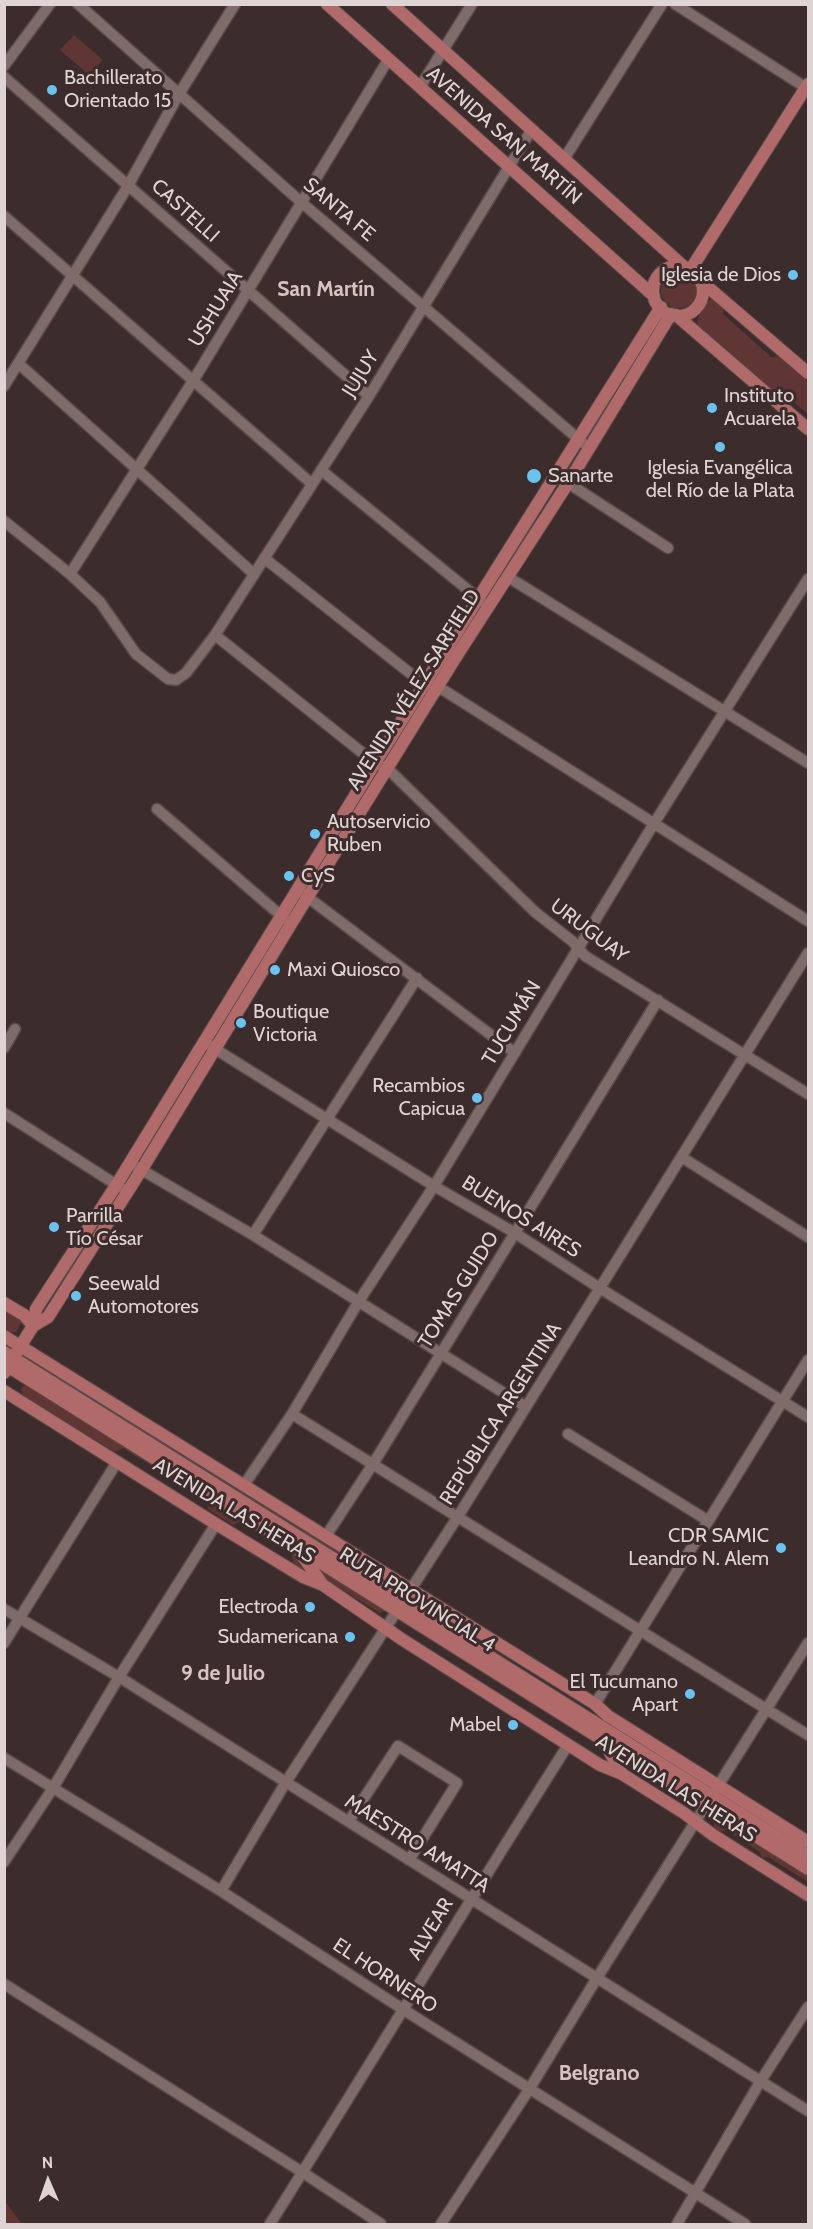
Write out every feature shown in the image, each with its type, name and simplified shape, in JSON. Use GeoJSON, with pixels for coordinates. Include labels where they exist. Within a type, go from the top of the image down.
{"type":"FeatureCollection","features":[{"type":"Feature","properties":{"kind":"main road","name":"AVENIDA SAN MARTÍN"},"geometry":{"type":"LineString","coordinates":[[327,4],[654,296]]}},
{"type":"Feature","properties":{"kind":"main road","name":"AVENIDA SAN MARTÍN"},"geometry":{"type":"LineString","coordinates":[[392,4],[687,268]]}},
{"type":"Feature","properties":{"kind":"main road"},"geometry":{"type":"LineString","coordinates":[[687,268],[808,87]]}},
{"type":"Feature","properties":{"kind":"main road"},"geometry":{"type":"LineString","coordinates":[[808,373],[687,268],[667,269],[656,280],[654,296],[669,312],[808,429]]}},
{"type":"Feature","properties":{"kind":"main road"},"geometry":{"type":"LineString","coordinates":[[669,312],[684,315],[697,306],[702,299],[702,282]]}},
{"type":"Feature","properties":{"kind":"main road","name":"AVENIDA VÉLEZ SARFIELD"},"geometry":{"type":"LineString","coordinates":[[303,894],[375,763],[477,598],[578,440],[669,312]]}},
{"type":"Feature","properties":{"kind":"main road","name":"AVENIDA VÉLEZ SARFIELD"},"geometry":{"type":"LineString","coordinates":[[7,1363],[33,1326],[48,1317],[122,1188],[130,1163],[209,1046],[303,894],[388,769],[568,483],[669,312]]}},
{"type":"Feature","properties":{"kind":"main road","name":"AVENIDA VÉLEZ SARFIELD"},"geometry":{"type":"LineString","coordinates":[[122,1188],[142,1169],[209,1046]]}},
{"type":"Feature","properties":{"kind":"main road"},"geometry":{"type":"LineString","coordinates":[[4,1303],[24,1315],[33,1326]]}},
{"type":"Feature","properties":{"kind":"main road","name":"AVENIDA LAS HERAS"},"geometry":{"type":"LineString","coordinates":[[4,1336],[595,1704],[713,1795],[793,1832],[808,1842]]}},
{"type":"Feature","properties":{"kind":"main road","name":"RUTA PROVINCIAL 4"},"geometry":{"type":"LineString","coordinates":[[7,1363],[122,1426],[602,1739],[713,1795],[808,1869]]}},
{"type":"Feature","properties":{"kind":"main road","name":"RUTA PROVINCIAL 4"},"geometry":{"type":"LineString","coordinates":[[7,1363],[297,1548],[400,1606],[713,1795],[808,1856]]}},
{"type":"Feature","properties":{"kind":"main road","name":"AVENIDA LAS HERAS"},"geometry":{"type":"LineString","coordinates":[[4,1391],[216,1524],[303,1577],[323,1586],[385,1629],[600,1765],[622,1774],[808,1895]]}},
{"type":"Feature","properties":{"kind":"main road"},"geometry":{"type":"LineString","coordinates":[[104,1398],[122,1426]]}},
{"type":"Feature","properties":{"kind":"main road"},"geometry":{"type":"LineString","coordinates":[[297,1548],[323,1586]]}},
{"type":"Feature","properties":{"kind":"main road"},"geometry":{"type":"LineString","coordinates":[[602,1739],[622,1774]]}},
{"type":"Feature","properties":{"kind":"main road"},"geometry":{"type":"LineString","coordinates":[[793,1832],[808,1856]]}},
{"type":"Feature","properties":{"kind":"street"},"geometry":{"type":"LineString","coordinates":[[4,66],[50,4]]}},
{"type":"Feature","properties":{"kind":"street","name":"SANTA FE"},"geometry":{"type":"LineString","coordinates":[[78,4],[301,202],[589,448]]}},
{"type":"Feature","properties":{"kind":"street"},"geometry":{"type":"LineString","coordinates":[[4,387],[128,185],[179,94],[235,4]]}},
{"type":"Feature","properties":{"kind":"street"},"geometry":{"type":"LineString","coordinates":[[420,87],[472,4]]}},
{"type":"Feature","properties":{"kind":"street"},"geometry":{"type":"LineString","coordinates":[[564,159],[662,4]]}},
{"type":"Feature","properties":{"kind":"street"},"geometry":{"type":"LineString","coordinates":[[675,4],[808,87]]}},
{"type":"Feature","properties":{"kind":"street","name":"USHUAIA"},"geometry":{"type":"LineString","coordinates":[[70,574],[193,381],[388,60]]}},
{"type":"Feature","properties":{"kind":"street","name":"CASTELLI"},"geometry":{"type":"LineString","coordinates":[[4,77],[369,396]]}},
{"type":"Feature","properties":{"kind":"street","name":"JUJUY"},"geometry":{"type":"LineString","coordinates":[[70,574],[100,602],[136,654],[168,679],[176,680],[186,674],[215,635],[369,396],[532,129]]}},
{"type":"Feature","properties":{"kind":"street"},"geometry":{"type":"LineString","coordinates":[[4,216],[312,484]]}},
{"type":"Feature","properties":{"kind":"street"},"geometry":{"type":"LineString","coordinates":[[19,364],[254,574]]}},
{"type":"Feature","properties":{"kind":"street"},"geometry":{"type":"LineString","coordinates":[[321,470],[489,607]]}},
{"type":"Feature","properties":{"kind":"street"},"geometry":{"type":"LineString","coordinates":[[568,483],[668,548]]}},
{"type":"Feature","properties":{"kind":"street"},"geometry":{"type":"LineString","coordinates":[[4,520],[70,574]]}},
{"type":"Feature","properties":{"kind":"street"},"geometry":{"type":"LineString","coordinates":[[264,558],[425,685],[439,688],[808,921]]}},
{"type":"Feature","properties":{"kind":"street"},"geometry":{"type":"LineString","coordinates":[[508,577],[808,763]]}},
{"type":"Feature","properties":{"kind":"street","name":"TUCUMÁN"},"geometry":{"type":"LineString","coordinates":[[244,1485],[292,1414],[359,1300],[434,1186],[653,825],[724,712],[805,591],[808,579]]}},
{"type":"Feature","properties":{"kind":"street","name":"URUGUAY"},"geometry":{"type":"LineString","coordinates":[[215,635],[375,763],[388,769],[535,912],[572,941],[585,956],[808,1094]]}},
{"type":"Feature","properties":{"kind":"street"},"geometry":{"type":"LineString","coordinates":[[157,809],[286,920]]}},
{"type":"Feature","properties":{"kind":"street"},"geometry":{"type":"LineString","coordinates":[[303,894],[515,1053]]}},
{"type":"Feature","properties":{"kind":"street","name":"REPÚBLICA ARGENTINA"},"geometry":{"type":"LineString","coordinates":[[221,1891],[286,1782],[457,1518],[683,1158],[808,953]]}},
{"type":"Feature","properties":{"kind":"street"},"geometry":{"type":"LineString","coordinates":[[253,1234],[417,978]]}},
{"type":"Feature","properties":{"kind":"street","name":"TOMAS GUIDO"},"geometry":{"type":"LineString","coordinates":[[326,1536],[373,1464],[658,1000]]}},
{"type":"Feature","properties":{"kind":"street"},"geometry":{"type":"LineString","coordinates":[[4,1048],[15,1029]]}},
{"type":"Feature","properties":{"kind":"street","name":"BUENOS AIRES"},"geometry":{"type":"LineString","coordinates":[[209,1046],[327,1117],[434,1186],[515,1233],[808,1417]]}},
{"type":"Feature","properties":{"kind":"street"},"geometry":{"type":"LineString","coordinates":[[4,1113],[122,1188]]}},
{"type":"Feature","properties":{"kind":"street"},"geometry":{"type":"LineString","coordinates":[[683,1158],[808,1237]]}},
{"type":"Feature","properties":{"kind":"street"},"geometry":{"type":"LineString","coordinates":[[130,1163],[253,1234],[359,1300],[440,1355],[526,1407]]}},
{"type":"Feature","properties":{"kind":"street"},"geometry":{"type":"LineString","coordinates":[[595,1704],[808,1360]]}},
{"type":"Feature","properties":{"kind":"street"},"geometry":{"type":"LineString","coordinates":[[292,1414],[808,1735]]}},
{"type":"Feature","properties":{"kind":"street"},"geometry":{"type":"LineString","coordinates":[[568,1434],[707,1520]]}},
{"type":"Feature","properties":{"kind":"street"},"geometry":{"type":"LineString","coordinates":[[4,1643],[117,1462]]}},
{"type":"Feature","properties":{"kind":"street"},"geometry":{"type":"LineString","coordinates":[[4,1862],[53,1788],[118,1677],[216,1524]]}},
{"type":"Feature","properties":{"kind":"street","name":"MAESTRO AMATTA"},"geometry":{"type":"LineString","coordinates":[[4,1609],[349,1821],[808,2111]]}},
{"type":"Feature","properties":{"kind":"street"},"geometry":{"type":"LineString","coordinates":[[441,2224],[530,2088],[808,1643]]}},
{"type":"Feature","properties":{"kind":"street","name":"ALVEAR"},"geometry":{"type":"LineString","coordinates":[[270,2224],[404,2010],[470,1899],[568,1745]]}},
{"type":"Feature","properties":{"kind":"street"},"geometry":{"type":"LineString","coordinates":[[349,1821],[398,1746],[457,1783],[409,1860]]}},
{"type":"Feature","properties":{"kind":"street","name":"EL HORNERO"},"geometry":{"type":"LineString","coordinates":[[4,1758],[221,1891],[404,2010],[745,2224]]}},
{"type":"Feature","properties":{"kind":"street"},"geometry":{"type":"LineString","coordinates":[[4,1984],[381,2224]]}},
{"type":"Feature","properties":{"kind":"street"},"geometry":{"type":"LineString","coordinates":[[677,2224],[760,2082],[808,2007]]}},
{"type":"Feature","properties":{"kind":"shaded area"},"geometry":{"type":"Polygon","coordinates":[[[74,35],[103,60],[89,75],[60,50],[74,35]]]}},
{"type":"Feature","properties":{"kind":"shaded area"},"geometry":{"type":"Polygon","coordinates":[[[679,272],[692,277],[697,290],[692,303],[679,308],[666,303],[661,290],[666,277],[679,272]]]}},
{"type":"Feature","properties":{"kind":"shaded area"},"geometry":{"type":"Polygon","coordinates":[[[712,298],[724,308],[723,314],[771,357],[779,356],[808,382],[808,414],[787,397],[774,395],[698,326],[698,319],[702,311],[712,298]]]}},
{"type":"Feature","properties":{"kind":"shaded area"},"geometry":{"type":"Polygon","coordinates":[[[4,1309],[22,1322],[16,1332],[5,1330],[4,1309]]]}},
{"type":"Feature","properties":{"kind":"shaded area"},"geometry":{"type":"Polygon","coordinates":[[[39,1365],[106,1406],[106,1409],[38,1368],[39,1365]]]}},
{"type":"Feature","properties":{"kind":"shaded area"},"geometry":{"type":"Polygon","coordinates":[[[23,1386],[29,1386],[295,1551],[305,1570],[294,1564],[291,1554],[240,1522],[233,1525],[208,1509],[207,1500],[123,1448],[115,1452],[23,1395],[21,1389],[23,1386]]]}},
{"type":"Feature","properties":{"kind":"shaded area"},"geometry":{"type":"Polygon","coordinates":[[[120,1414],[395,1585],[394,1587],[391,1589],[132,1427],[120,1414]]]}},
{"type":"Feature","properties":{"kind":"shaded area"},"geometry":{"type":"Polygon","coordinates":[[[316,1566],[384,1611],[380,1613],[325,1579],[316,1566]]]}},
{"type":"Feature","properties":{"kind":"shaded area"},"geometry":{"type":"Polygon","coordinates":[[[717,1819],[808,1873],[808,1882],[768,1857],[762,1858],[760,1852],[726,1830],[720,1832],[714,1828],[714,1821],[717,1819]]]}},
{"type":"Feature","properties":{"kind":"shaded area"},"geometry":{"type":"Polygon","coordinates":[[[4,2202],[7,2204],[22,2224],[5,2224],[4,2202]]]}},
{"type":"Feature","properties":{"kind":"place","name":"Bachillerato Orientado 15"},"geometry":{"type":"Point","coordinates":[52,90]}},
{"type":"Feature","properties":{"kind":"place","name":"Iglesia de Dios"},"geometry":{"type":"Point","coordinates":[793,275]}},
{"type":"Feature","properties":{"kind":"place","name":"Instituto Acuarela"},"geometry":{"type":"Point","coordinates":[712,408]}},
{"type":"Feature","properties":{"kind":"place","name":"Iglesia Evangélica del Río de la Plata"},"geometry":{"type":"Point","coordinates":[720,447]}},
{"type":"Feature","properties":{"kind":"place","name":"Sanarte"},"geometry":{"type":"Point","coordinates":[534,476]}},
{"type":"Feature","properties":{"kind":"place","name":"Autoservicio Ruben"},"geometry":{"type":"Point","coordinates":[315,834]}},
{"type":"Feature","properties":{"kind":"place","name":"CyS"},"geometry":{"type":"Point","coordinates":[289,876]}},
{"type":"Feature","properties":{"kind":"place","name":"Maxi Quiosco"},"geometry":{"type":"Point","coordinates":[275,970]}},
{"type":"Feature","properties":{"kind":"place","name":"Boutique Victoria"},"geometry":{"type":"Point","coordinates":[241,1023]}},
{"type":"Feature","properties":{"kind":"place","name":"Recambios Capicua"},"geometry":{"type":"Point","coordinates":[477,1098]}},
{"type":"Feature","properties":{"kind":"place","name":"Parrilla Tío César"},"geometry":{"type":"Point","coordinates":[54,1227]}},
{"type":"Feature","properties":{"kind":"place","name":"Seewald Automotores"},"geometry":{"type":"Point","coordinates":[76,1296]}},
{"type":"Feature","properties":{"kind":"place","name":"CDR SAMIC Leandro N. Alem"},"geometry":{"type":"Point","coordinates":[781,1548]}},
{"type":"Feature","properties":{"kind":"place","name":"Electroda"},"geometry":{"type":"Point","coordinates":[310,1607]}},
{"type":"Feature","properties":{"kind":"place","name":"Sudamericana"},"geometry":{"type":"Point","coordinates":[350,1637]}},
{"type":"Feature","properties":{"kind":"place","name":"El Tucumano Apart"},"geometry":{"type":"Point","coordinates":[690,1694]}},
{"type":"Feature","properties":{"kind":"place","name":"Mabel"},"geometry":{"type":"Point","coordinates":[513,1725]}},
{"type":"Feature","properties":{"kind":"district","name":"San Martín"},"geometry":{"type":"Point","coordinates":[326,290]}},
{"type":"Feature","properties":{"kind":"district","name":"9 de Julio"},"geometry":{"type":"Point","coordinates":[223,1674]}},
{"type":"Feature","properties":{"kind":"district","name":"Belgrano"},"geometry":{"type":"Point","coordinates":[599,2074]}}]}
